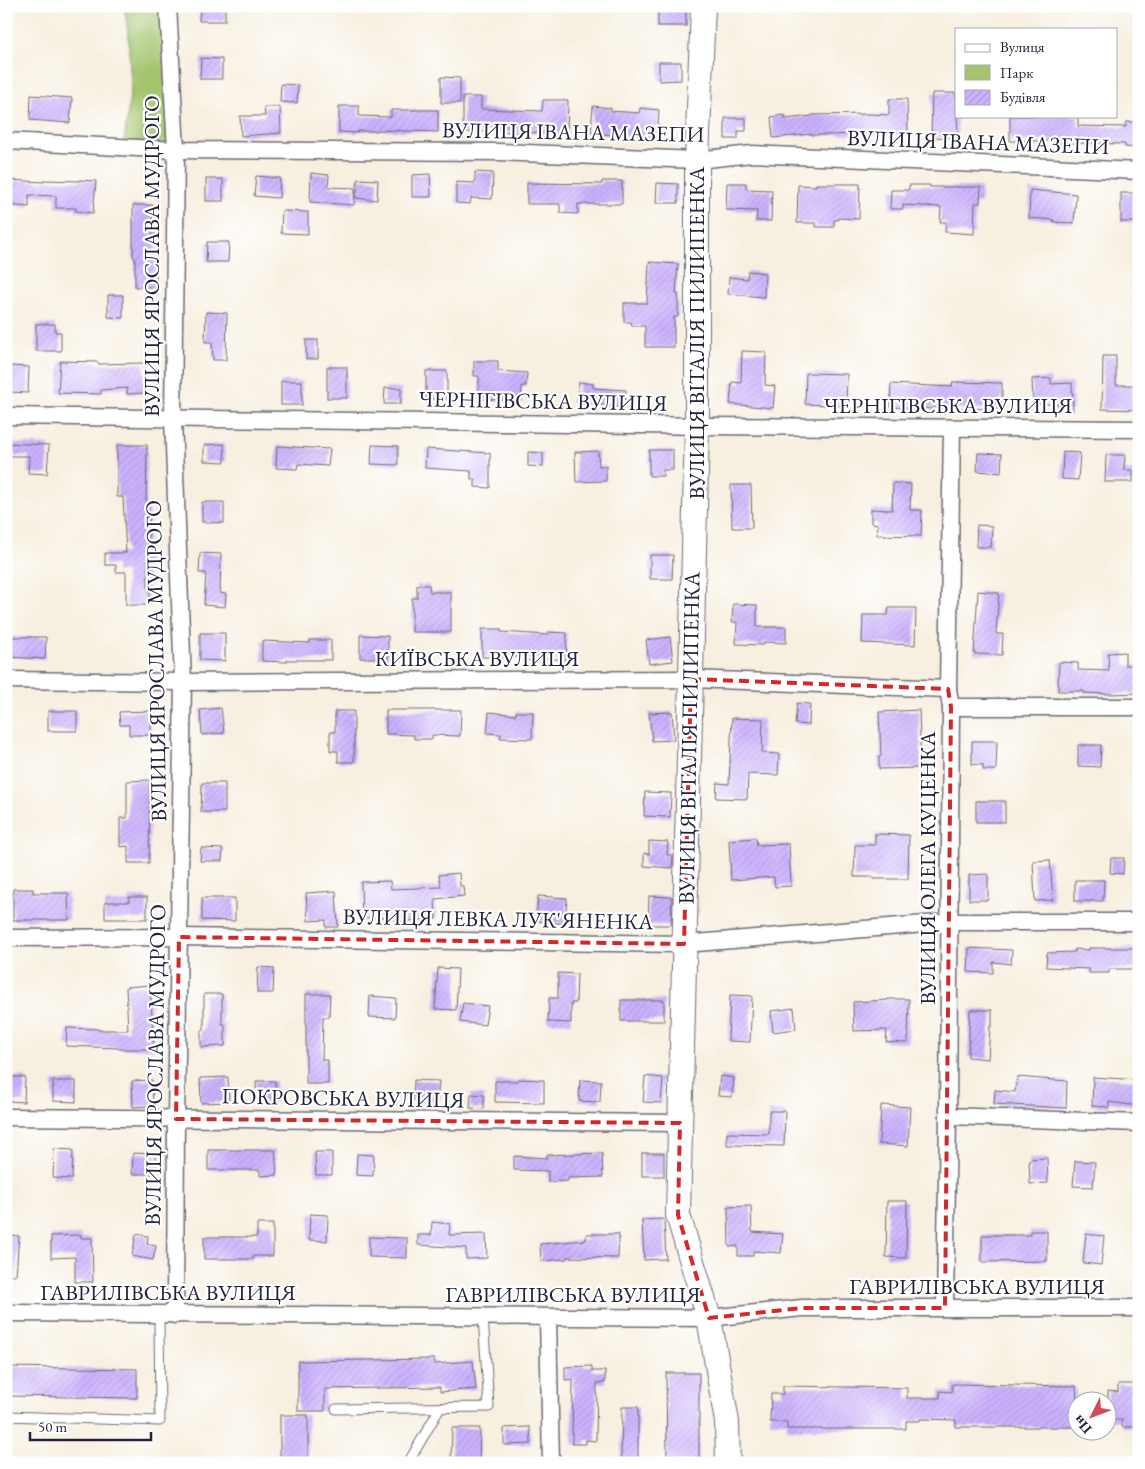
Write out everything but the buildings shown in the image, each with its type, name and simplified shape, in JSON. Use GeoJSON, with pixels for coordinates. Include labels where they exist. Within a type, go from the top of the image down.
{"type":"FeatureCollection","features":[{"type":"Feature","properties":{"kind":"street","name":"ВУЛИЦЯ ЯРОСЛАВА МУДРОГО"},"geometry":{"type":"LineString","coordinates":[[168,6],[176,150],[173,419],[183,682],[175,1315]]}},
{"type":"Feature","properties":{"kind":"street","name":"ВУЛИЦЯ ВІТАЛІЯ ПИЛИПЕНКА"},"geometry":{"type":"LineString","coordinates":[[703,6],[697,160],[697,426],[678,1215],[709,1318],[727,1422],[728,1463]]}},
{"type":"Feature","properties":{"kind":"street","name":"ВУЛИЦЯ ІВАНА МАЗЕПИ"},"geometry":{"type":"LineString","coordinates":[[6,141],[176,150],[499,152],[697,160],[752,154],[1139,171]]}},
{"type":"Feature","properties":{"kind":"street","name":"ЧЕРНІГІВСЬКА ВУЛИЦЯ"},"geometry":{"type":"LineString","coordinates":[[6,416],[697,426],[1139,429]]}},
{"type":"Feature","properties":{"kind":"street","name":"ВУЛИЦЯ ОЛЕГА КУЦЕНКА"},"geometry":{"type":"LineString","coordinates":[[945,1308],[951,706],[948,689],[952,428]]}},
{"type":"Feature","properties":{"kind":"street","name":"КИЇВСЬКА ВУЛИЦЯ"},"geometry":{"type":"LineString","coordinates":[[6,680],[183,682],[691,679],[948,689]]}},
{"type":"Feature","properties":{"kind":"street"},"geometry":{"type":"LineString","coordinates":[[951,706],[1139,707]]}},
{"type":"Feature","properties":{"kind":"street","name":"ВУЛИЦЯ ЛЕВКА ЛУК'ЯНЕНКА"},"geometry":{"type":"LineString","coordinates":[[6,938],[179,937],[684,944],[949,922],[1139,922]]}},
{"type":"Feature","properties":{"kind":"street"},"geometry":{"type":"LineString","coordinates":[[948,1116],[1139,1123]]}},
{"type":"Feature","properties":{"kind":"street","name":"ПОКРОВСЬКА ВУЛИЦЯ"},"geometry":{"type":"LineString","coordinates":[[6,1117],[680,1123]]}},
{"type":"Feature","properties":{"kind":"street","name":"ГАВРИЛІВСЬКА ВУЛИЦЯ"},"geometry":{"type":"LineString","coordinates":[[6,1313],[709,1318],[802,1308],[1139,1308]]}},
{"type":"Feature","properties":{"kind":"street"},"geometry":{"type":"LineString","coordinates":[[548,1317],[551,1463]]}},
{"type":"Feature","properties":{"kind":"lane"},"geometry":{"type":"LineString","coordinates":[[6,1416],[160,1421],[159,1314]]}},
{"type":"Feature","properties":{"kind":"lane"},"geometry":{"type":"LineString","coordinates":[[336,1409],[489,1407],[483,1316]]}},
{"type":"Feature","properties":{"kind":"lane"},"geometry":{"type":"LineString","coordinates":[[408,1463],[440,1408]]}},
{"type":"Feature","properties":{"kind":"highlighted area"},"geometry":{"type":"Polygon","coordinates":[[[691,679],[948,689],[951,707],[945,1308],[802,1308],[709,1318],[678,1215],[680,1123],[176,1119],[179,937],[684,944],[691,679]]]}},
{"type":"Feature","properties":{"kind":"green space"},"geometry":{"type":"Polygon","coordinates":[[[124,6],[164,6],[171,145],[124,142],[131,86],[128,31],[124,6]]]}}]}
